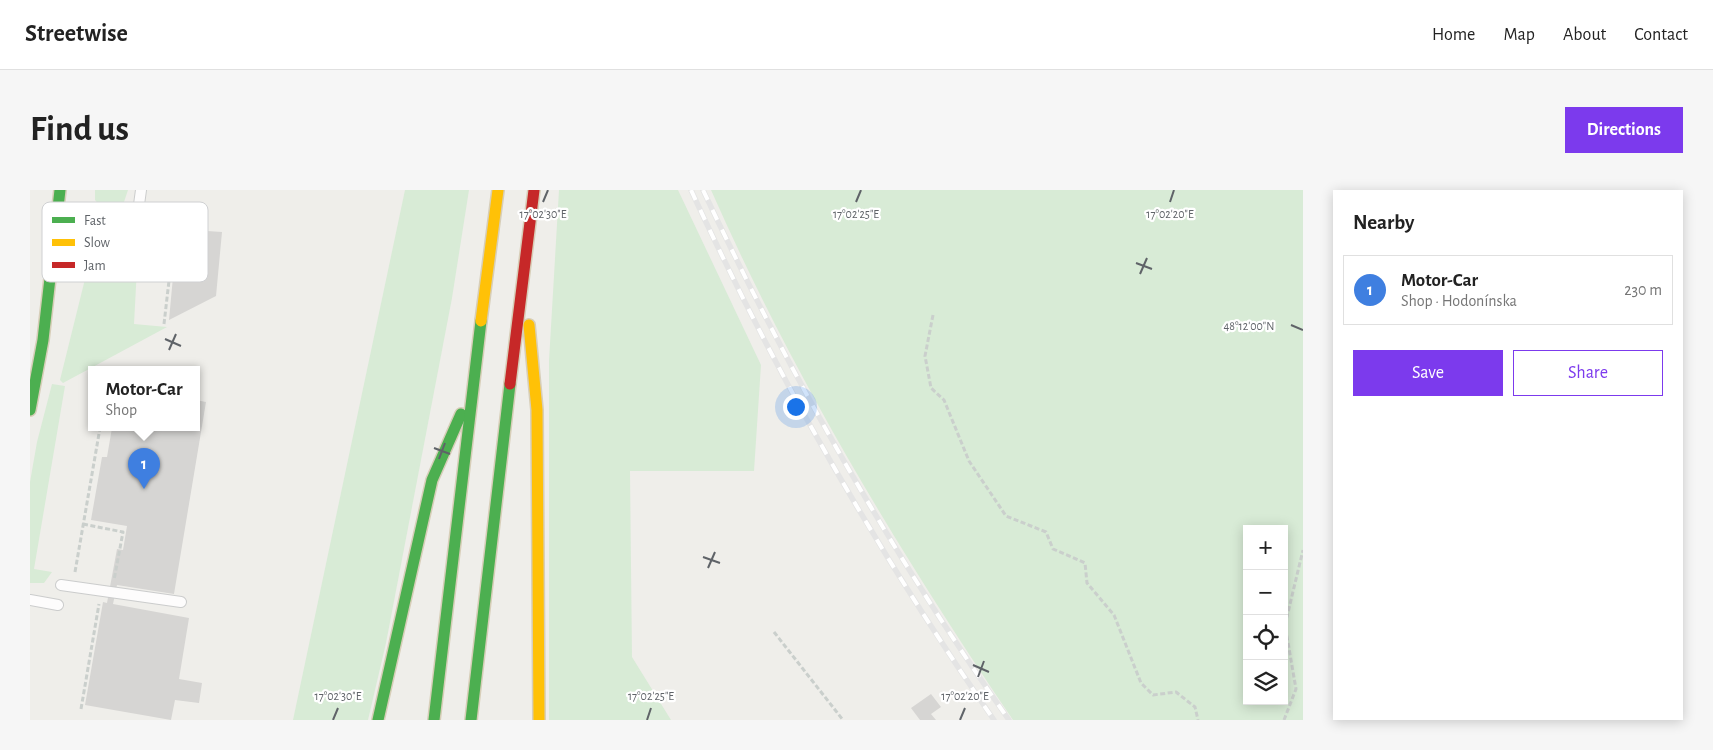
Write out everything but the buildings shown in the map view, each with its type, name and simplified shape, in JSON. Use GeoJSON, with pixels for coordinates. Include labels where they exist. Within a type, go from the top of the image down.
{"type":"FeatureCollection","features":[{"type":"Feature","properties":{"kind":"main road"},"geometry":{"type":"LineString","coordinates":[[434,720],[472,390],[498,190]]}},
{"type":"Feature","properties":{"kind":"main road"},"geometry":{"type":"LineString","coordinates":[[471,720],[523,269],[534,190]]}},
{"type":"Feature","properties":{"kind":"main road"},"geometry":{"type":"LineString","coordinates":[[523,269],[537,410],[539,720]]}},
{"type":"Feature","properties":{"kind":"main road"},"geometry":{"type":"LineString","coordinates":[[30,410],[43,340],[50,282]]}},
{"type":"Feature","properties":{"kind":"main road"},"geometry":{"type":"LineString","coordinates":[[378,720],[432,480],[472,390]]}},
{"type":"Feature","properties":{"kind":"lane"},"geometry":{"type":"LineString","coordinates":[[61,585],[180,602]]}},
{"type":"Feature","properties":{"kind":"lane"},"geometry":{"type":"LineString","coordinates":[[30,600],[58,605]]}},
{"type":"Feature","properties":{"kind":"path"},"geometry":{"type":"LineString","coordinates":[[164,324],[169,282]]}},
{"type":"Feature","properties":{"kind":"path"},"geometry":{"type":"LineString","coordinates":[[933,315],[925,356],[931,388],[944,400],[969,461],[1006,516],[1046,532],[1053,549],[1085,563],[1087,583],[1114,615],[1141,683],[1153,695],[1176,692],[1195,707],[1198,720]]}},
{"type":"Feature","properties":{"kind":"path"},"geometry":{"type":"LineString","coordinates":[[72,587],[99,431]]}},
{"type":"Feature","properties":{"kind":"path"},"geometry":{"type":"LineString","coordinates":[[81,709],[106,592],[123,532],[83,524]]}},
{"type":"Feature","properties":{"kind":"path"},"geometry":{"type":"LineString","coordinates":[[1284,720],[1296,689],[1285,625],[1303,550]]}},
{"type":"Feature","properties":{"kind":"path"},"geometry":{"type":"LineString","coordinates":[[774,632],[843,720]]}},
{"type":"Feature","properties":{"kind":"green space"},"geometry":{"type":"Polygon","coordinates":[[[95,190],[128,190],[124,202],[97,202],[95,200],[95,190]]]}},
{"type":"Feature","properties":{"kind":"green space"},"geometry":{"type":"Polygon","coordinates":[[[405,190],[469,190],[452,298],[386,643],[368,720],[293,720],[405,190]]]}},
{"type":"Feature","properties":{"kind":"green space"},"geometry":{"type":"Polygon","coordinates":[[[559,190],[678,190],[761,365],[754,471],[630,471],[632,657],[671,720],[549,720],[549,361],[559,190]]]}},
{"type":"Feature","properties":{"kind":"green space"},"geometry":{"type":"Polygon","coordinates":[[[711,190],[1303,190],[1303,720],[1013,720],[889,528],[850,462],[777,328],[711,190]]]}},
{"type":"Feature","properties":{"kind":"green space"},"geometry":{"type":"Polygon","coordinates":[[[84,282],[136,282],[134,324],[167,327],[95,366],[88,366],[88,370],[63,383],[60,380],[84,282]]]}},
{"type":"Feature","properties":{"kind":"green space"},"geometry":{"type":"Polygon","coordinates":[[[52,384],[65,386],[34,569],[52,572],[44,583],[30,583],[30,482],[37,442],[52,384]]]}},
{"type":"Feature","properties":{"kind":"railway"},"geometry":{"type":"LineString","coordinates":[[691,190],[758,327],[831,462],[910,593],[994,720]]}},
{"type":"Feature","properties":{"kind":"railway"},"geometry":{"type":"LineString","coordinates":[[703,190],[771,327],[844,462],[924,593],[1009,720]]}},
{"type":"Feature","properties":{"kind":"traffic: fast"},"geometry":{"type":"LineString","coordinates":[[59,202],[60,190]]}},
{"type":"Feature","properties":{"kind":"traffic: fast"},"geometry":{"type":"LineString","coordinates":[[30,410],[43,340],[50,282]]}},
{"type":"Feature","properties":{"kind":"traffic: fast"},"geometry":{"type":"LineString","coordinates":[[434,720],[481,321]]}},
{"type":"Feature","properties":{"kind":"traffic: fast"},"geometry":{"type":"LineString","coordinates":[[471,720],[510,384]]}},
{"type":"Feature","properties":{"kind":"traffic: fast"},"geometry":{"type":"LineString","coordinates":[[378,720],[432,480],[461,414]]}},
{"type":"Feature","properties":{"kind":"traffic: slow"},"geometry":{"type":"LineString","coordinates":[[481,321],[498,190]]}},
{"type":"Feature","properties":{"kind":"traffic: slow"},"geometry":{"type":"LineString","coordinates":[[529,325],[537,410],[539,720]]}},
{"type":"Feature","properties":{"kind":"traffic: jam"},"geometry":{"type":"LineString","coordinates":[[510,384],[534,190]]}},
{"type":"Feature","properties":{"kind":"place","name":"Motor-Car"},"geometry":{"type":"Point","coordinates":[144,489]}}]}
